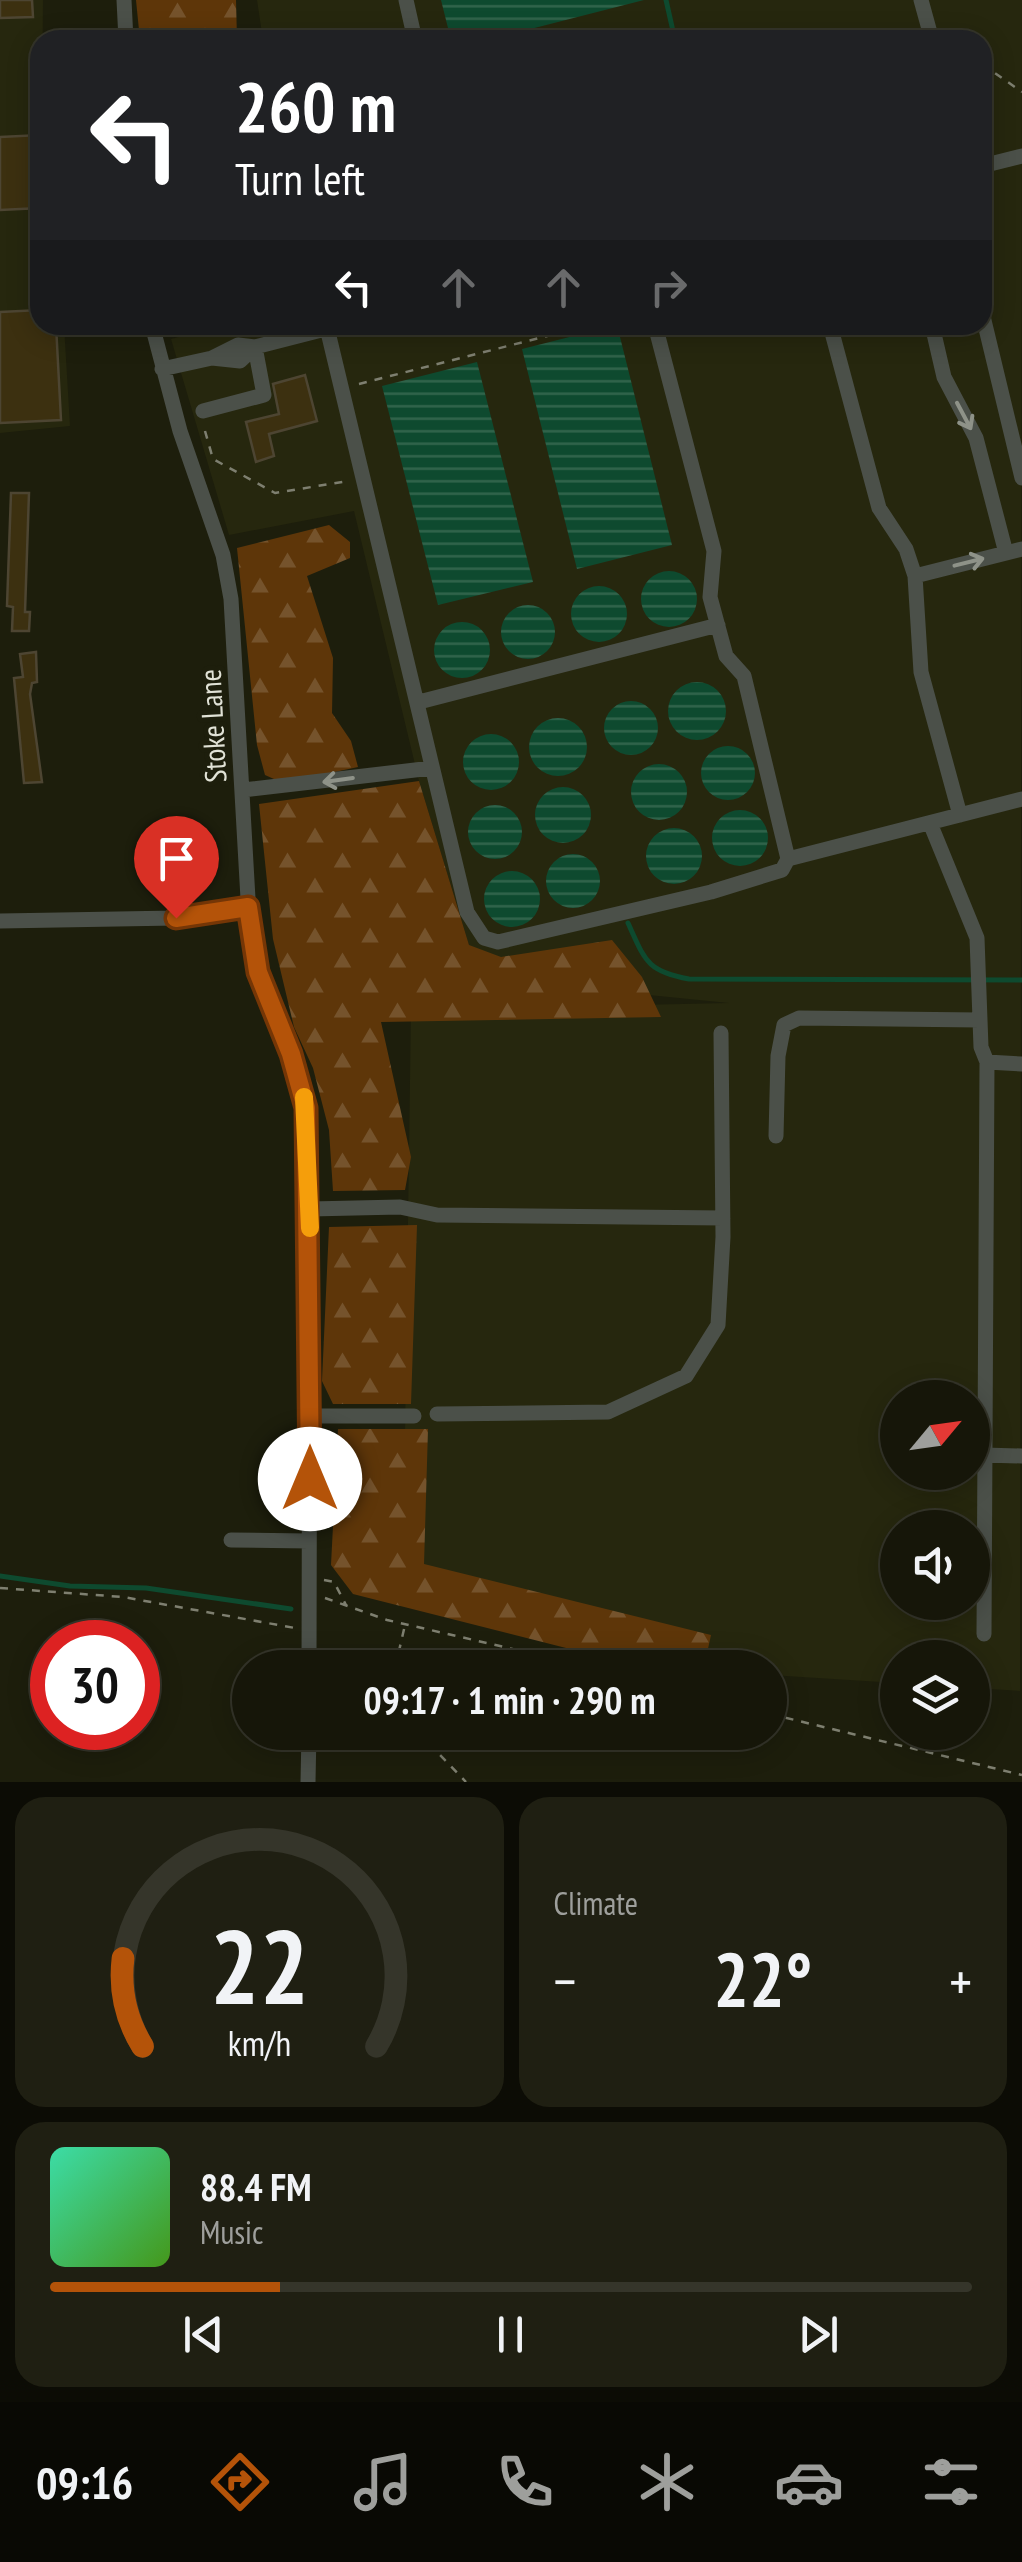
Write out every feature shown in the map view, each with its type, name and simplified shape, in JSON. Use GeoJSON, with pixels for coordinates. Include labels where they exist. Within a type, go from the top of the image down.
{"type":"FeatureCollection","features":[{"type":"Feature","properties":{"kind":"street"},"geometry":{"type":"LineString","coordinates":[[124,0],[126,30]]}},
{"type":"Feature","properties":{"kind":"street"},"geometry":{"type":"LineString","coordinates":[[406,0],[413,30]]}},
{"type":"Feature","properties":{"kind":"street"},"geometry":{"type":"LineString","coordinates":[[921,0],[929,30]]}},
{"type":"Feature","properties":{"kind":"street"},"geometry":{"type":"LineString","coordinates":[[992,160],[1022,156]]}},
{"type":"Feature","properties":{"kind":"street","name":"Stoke Lane"},"geometry":{"type":"LineString","coordinates":[[154,335],[223,555],[235,633],[248,907],[258,972],[302,1085],[310,1210],[309,1650]]}},
{"type":"Feature","properties":{"kind":"street"},"geometry":{"type":"LineString","coordinates":[[162,369],[212,358],[238,346],[255,348],[304,335]]}},
{"type":"Feature","properties":{"kind":"street"},"geometry":{"type":"LineString","coordinates":[[335,335],[344,400],[467,912],[474,928],[498,942],[711,892],[782,870],[788,859],[744,676],[726,656],[710,597],[714,551],[658,335]]}},
{"type":"Feature","properties":{"kind":"street"},"geometry":{"type":"LineString","coordinates":[[833,335],[878,508],[906,549],[915,576],[921,672],[960,815]]}},
{"type":"Feature","properties":{"kind":"street"},"geometry":{"type":"LineString","coordinates":[[915,576],[1014,551],[976,438],[944,377],[934,335]]}},
{"type":"Feature","properties":{"kind":"street"},"geometry":{"type":"LineString","coordinates":[[988,335],[1022,478]]}},
{"type":"Feature","properties":{"kind":"street"},"geometry":{"type":"LineString","coordinates":[[203,411],[264,395],[255,348]]}},
{"type":"Feature","properties":{"kind":"street"},"geometry":{"type":"LineString","coordinates":[[419,702],[718,625]]}},
{"type":"Feature","properties":{"kind":"street"},"geometry":{"type":"LineString","coordinates":[[243,790],[432,768]]}},
{"type":"Feature","properties":{"kind":"street"},"geometry":{"type":"LineString","coordinates":[[788,859],[1022,800]]}},
{"type":"Feature","properties":{"kind":"street"},"geometry":{"type":"LineString","coordinates":[[930,823],[978,938],[980,1020],[986,1062],[984,1380]]}},
{"type":"Feature","properties":{"kind":"street"},"geometry":{"type":"LineString","coordinates":[[0,921],[176,918],[248,907]]}},
{"type":"Feature","properties":{"kind":"street"},"geometry":{"type":"LineString","coordinates":[[776,1136],[778,1056],[784,1025],[800,1018],[980,1020]]}},
{"type":"Feature","properties":{"kind":"street"},"geometry":{"type":"LineString","coordinates":[[437,1414],[608,1412],[686,1376],[718,1325],[721,1033]]}},
{"type":"Feature","properties":{"kind":"street"},"geometry":{"type":"LineString","coordinates":[[986,1062],[1022,1064]]}},
{"type":"Feature","properties":{"kind":"street"},"geometry":{"type":"LineString","coordinates":[[310,1210],[400,1207],[437,1214],[722,1218]]}},
{"type":"Feature","properties":{"kind":"street"},"geometry":{"type":"LineString","coordinates":[[310,1416],[414,1416]]}},
{"type":"Feature","properties":{"kind":"street"},"geometry":{"type":"LineString","coordinates":[[990,1455],[1022,1456]]}},
{"type":"Feature","properties":{"kind":"street"},"geometry":{"type":"LineString","coordinates":[[984,1490],[984,1634]]}},
{"type":"Feature","properties":{"kind":"street"},"geometry":{"type":"LineString","coordinates":[[231,1540],[310,1541]]}},
{"type":"Feature","properties":{"kind":"street"},"geometry":{"type":"LineString","coordinates":[[308,1782],[309,1750]]}},
{"type":"Feature","properties":{"kind":"path"},"geometry":{"type":"LineString","coordinates":[[992,71],[1022,92]]}},
{"type":"Feature","properties":{"kind":"path"},"geometry":{"type":"LineString","coordinates":[[344,400],[350,386],[551,335]]}},
{"type":"Feature","properties":{"kind":"path"},"geometry":{"type":"LineString","coordinates":[[205,431],[213,459],[276,493],[362,478]]}},
{"type":"Feature","properties":{"kind":"path"},"geometry":{"type":"LineString","coordinates":[[309,1585],[334,1582],[347,1606]]}},
{"type":"Feature","properties":{"kind":"path"},"geometry":{"type":"LineString","coordinates":[[309,1585],[347,1606],[518,1650]]}},
{"type":"Feature","properties":{"kind":"path"},"geometry":{"type":"LineString","coordinates":[[0,1588],[123,1598],[309,1630]]}},
{"type":"Feature","properties":{"kind":"path"},"geometry":{"type":"LineString","coordinates":[[400,1650],[406,1624]]}},
{"type":"Feature","properties":{"kind":"path"},"geometry":{"type":"LineString","coordinates":[[787,1718],[1022,1775]]}},
{"type":"Feature","properties":{"kind":"path"},"geometry":{"type":"LineString","coordinates":[[435,1750],[466,1782]]}},
{"type":"Feature","properties":{"kind":"shaded area"},"geometry":{"type":"Polygon","coordinates":[[[0,0],[43,0],[43,30],[30,30],[30,335],[65,335],[70,426],[0,433],[0,0]]]}},
{"type":"Feature","properties":{"kind":"shaded area"},"geometry":{"type":"Polygon","coordinates":[[[257,0],[1022,0],[1020,1691],[990,1689],[990,1640],[880,1640],[880,1682],[787,1676],[787,1650],[667,1650],[403,1575],[411,1010],[729,1003],[479,978],[419,781],[354,511],[229,535],[171,339],[186,335],[992,335],[992,30],[262,30],[257,0]]]}},
{"type":"Feature","properties":{"kind":"shaded area"},"geometry":{"type":"Polygon","coordinates":[[[441,0],[644,0],[527,30],[448,30],[441,0]]]}},
{"type":"Feature","properties":{"kind":"shaded area"},"geometry":{"type":"Polygon","coordinates":[[[577,335],[620,335],[672,545],[577,569],[522,349],[577,335]]]}},
{"type":"Feature","properties":{"kind":"shaded area"},"geometry":{"type":"Polygon","coordinates":[[[477,362],[533,582],[438,605],[382,386],[477,362]]]}},
{"type":"Feature","properties":{"kind":"shaded area"},"geometry":{"type":"Polygon","coordinates":[[[669,571],[688,580],[697,599],[688,618],[669,627],[650,618],[641,599],[650,580],[669,571]]]}},
{"type":"Feature","properties":{"kind":"shaded area"},"geometry":{"type":"Polygon","coordinates":[[[599,586],[619,594],[627,614],[619,634],[599,642],[579,634],[571,614],[579,594],[599,586]]]}},
{"type":"Feature","properties":{"kind":"shaded area"},"geometry":{"type":"Polygon","coordinates":[[[528,605],[547,613],[555,632],[547,651],[528,659],[509,651],[501,632],[509,613],[528,605]]]}},
{"type":"Feature","properties":{"kind":"shaded area"},"geometry":{"type":"Polygon","coordinates":[[[462,622],[482,630],[490,650],[482,670],[462,678],[442,670],[434,650],[442,630],[462,622]]]}},
{"type":"Feature","properties":{"kind":"shaded area"},"geometry":{"type":"Polygon","coordinates":[[[697,682],[718,690],[726,711],[718,732],[697,740],[676,732],[668,711],[676,690],[697,682]]]}},
{"type":"Feature","properties":{"kind":"shaded area"},"geometry":{"type":"Polygon","coordinates":[[[631,701],[650,709],[658,728],[650,747],[631,755],[612,747],[604,728],[612,709],[631,701]]]}},
{"type":"Feature","properties":{"kind":"shaded area"},"geometry":{"type":"Polygon","coordinates":[[[558,718],[578,727],[587,747],[578,767],[558,776],[538,767],[529,747],[538,727],[558,718]]]}},
{"type":"Feature","properties":{"kind":"shaded area"},"geometry":{"type":"Polygon","coordinates":[[[491,734],[511,742],[519,762],[511,782],[491,790],[471,782],[463,762],[471,742],[491,734]]]}},
{"type":"Feature","properties":{"kind":"shaded area"},"geometry":{"type":"Polygon","coordinates":[[[728,746],[747,754],[755,773],[747,792],[728,800],[709,792],[701,773],[709,754],[728,746]]]}},
{"type":"Feature","properties":{"kind":"shaded area"},"geometry":{"type":"Polygon","coordinates":[[[659,764],[679,772],[687,792],[679,812],[659,820],[639,812],[631,792],[639,772],[659,764]]]}},
{"type":"Feature","properties":{"kind":"shaded area"},"geometry":{"type":"Polygon","coordinates":[[[563,787],[583,795],[591,815],[583,835],[563,843],[543,835],[535,815],[543,795],[563,787]]]}},
{"type":"Feature","properties":{"kind":"shaded area"},"geometry":{"type":"Polygon","coordinates":[[[495,805],[514,813],[522,832],[514,851],[495,859],[476,851],[468,832],[476,813],[495,805]]]}},
{"type":"Feature","properties":{"kind":"shaded area"},"geometry":{"type":"Polygon","coordinates":[[[740,810],[760,818],[768,838],[760,858],[740,866],[720,858],[712,838],[720,818],[740,810]]]}},
{"type":"Feature","properties":{"kind":"shaded area"},"geometry":{"type":"Polygon","coordinates":[[[674,828],[694,836],[702,856],[694,876],[674,884],[654,876],[646,856],[654,836],[674,828]]]}},
{"type":"Feature","properties":{"kind":"shaded area"},"geometry":{"type":"Polygon","coordinates":[[[573,854],[592,862],[600,881],[592,900],[573,908],[554,900],[546,881],[554,862],[573,854]]]}},
{"type":"Feature","properties":{"kind":"shaded area"},"geometry":{"type":"Polygon","coordinates":[[[512,871],[532,879],[540,899],[532,919],[512,927],[492,919],[484,899],[492,879],[512,871]]]}},
{"type":"Feature","properties":{"kind":"green space"},"geometry":{"type":"Polygon","coordinates":[[[136,0],[236,0],[237,30],[139,30],[136,0]]]}},
{"type":"Feature","properties":{"kind":"green space"},"geometry":{"type":"Polygon","coordinates":[[[329,525],[350,542],[350,558],[307,576],[333,658],[332,713],[351,741],[358,767],[283,783],[265,775],[257,745],[237,548],[329,525]]]}},
{"type":"Feature","properties":{"kind":"green space"},"geometry":{"type":"Polygon","coordinates":[[[419,781],[469,945],[501,957],[612,940],[642,977],[661,1017],[381,1022],[411,1157],[405,1190],[333,1191],[329,1130],[313,1068],[294,1027],[273,939],[259,804],[419,781]]]}},
{"type":"Feature","properties":{"kind":"green space"},"geometry":{"type":"Polygon","coordinates":[[[417,1225],[411,1404],[333,1404],[322,1381],[329,1227],[417,1225]]]}},
{"type":"Feature","properties":{"kind":"green space"},"geometry":{"type":"Polygon","coordinates":[[[338,1429],[428,1429],[424,1564],[711,1635],[708,1650],[574,1650],[353,1594],[331,1565],[338,1429]]]}},
{"type":"Feature","properties":{"kind":"building"},"geometry":{"type":"Polygon","coordinates":[[[0,0],[32,0],[33,17],[0,18],[0,0]]]}},
{"type":"Feature","properties":{"kind":"building"},"geometry":{"type":"Polygon","coordinates":[[[30,136],[30,208],[0,210],[0,137],[30,136]]]}},
{"type":"Feature","properties":{"kind":"building"},"geometry":{"type":"Polygon","coordinates":[[[30,310],[30,335],[57,335],[61,420],[0,423],[0,312],[30,310]]]}},
{"type":"Feature","properties":{"kind":"building"},"geometry":{"type":"Polygon","coordinates":[[[305,375],[317,421],[269,434],[274,456],[256,462],[246,422],[279,414],[273,384],[305,375]]]}},
{"type":"Feature","properties":{"kind":"building"},"geometry":{"type":"Polygon","coordinates":[[[11,493],[29,493],[25,612],[30,612],[29,631],[12,631],[13,607],[7,606],[11,493]]]}},
{"type":"Feature","properties":{"kind":"building"},"geometry":{"type":"Polygon","coordinates":[[[36,652],[37,682],[32,683],[30,694],[42,782],[24,783],[14,678],[23,677],[20,654],[36,652]]]}},
{"type":"Feature","properties":{"kind":"waterway"},"geometry":{"type":"LineString","coordinates":[[666,0],[673,30]]}},
{"type":"Feature","properties":{"kind":"waterway"},"geometry":{"type":"LineString","coordinates":[[628,923],[655,968],[689,979],[1022,980]]}},
{"type":"Feature","properties":{"kind":"waterway"},"geometry":{"type":"LineString","coordinates":[[0,1576],[70,1586],[146,1588],[291,1609]]}},
{"type":"Feature","properties":{"kind":"slow traffic"},"geometry":{"type":"LineString","coordinates":[[304,1097],[310,1228]]}},
{"type":"Feature","properties":{"kind":"route"},"geometry":{"type":"LineString","coordinates":[[176,918],[248,907],[258,972],[302,1085],[310,1210],[310,1479]]}}]}
